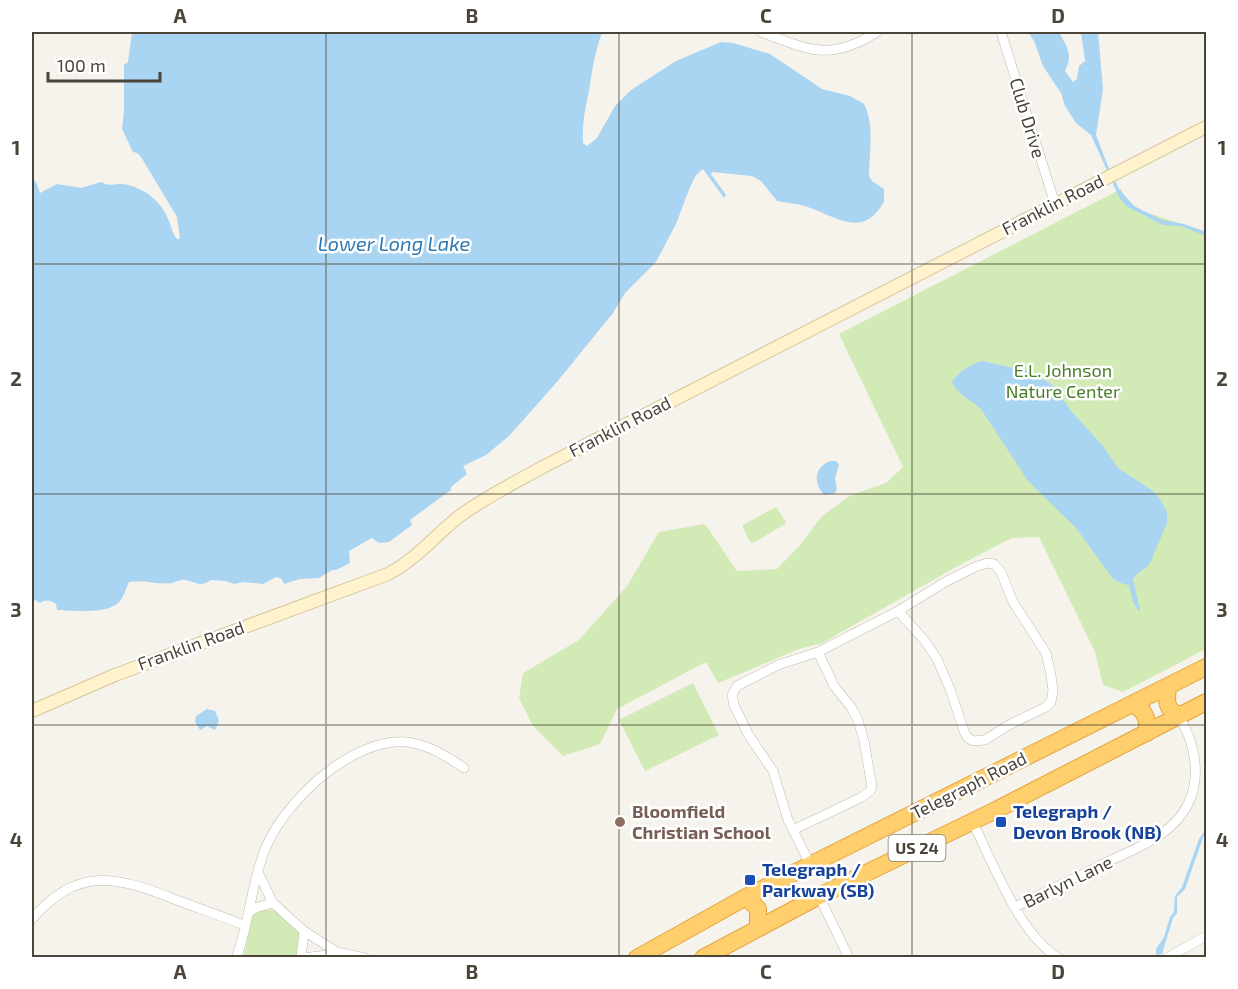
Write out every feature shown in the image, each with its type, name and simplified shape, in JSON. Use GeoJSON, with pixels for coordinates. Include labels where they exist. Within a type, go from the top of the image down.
{"type":"FeatureCollection","features":[{"type":"Feature","properties":{"kind":"highway","name":"Telegraph Road"},"geometry":{"type":"LineString","coordinates":[[637,957],[810,864],[1168,688],[1206,667]]}},
{"type":"Feature","properties":{"kind":"highway"},"geometry":{"type":"LineString","coordinates":[[1168,688],[1167,704],[1171,711],[1179,716]]}},
{"type":"Feature","properties":{"kind":"highway","name":"Telegraph Road"},"geometry":{"type":"LineString","coordinates":[[703,957],[819,896],[1206,702]]}},
{"type":"Feature","properties":{"kind":"highway"},"geometry":{"type":"LineString","coordinates":[[1133,705],[1144,712],[1147,733]]}},
{"type":"Feature","properties":{"kind":"highway"},"geometry":{"type":"LineString","coordinates":[[746,897],[758,909],[758,927]]}},
{"type":"Feature","properties":{"kind":"street"},"geometry":{"type":"LineString","coordinates":[[760,32],[803,47],[826,51],[854,46],[877,32]]}},
{"type":"Feature","properties":{"kind":"street","name":"Club Drive"},"geometry":{"type":"LineString","coordinates":[[1001,32],[1054,204]]}},
{"type":"Feature","properties":{"kind":"street","name":"Franklin Road"},"geometry":{"type":"LineString","coordinates":[[32,711],[115,675],[388,574],[403,566],[461,515],[541,468],[1206,127]]}},
{"type":"Feature","properties":{"kind":"street"},"geometry":{"type":"LineString","coordinates":[[810,864],[788,820],[773,771],[748,734],[734,705],[732,695],[737,686],[788,661],[818,652],[898,611],[945,582],[988,563],[994,564],[1001,572],[1013,602],[1046,653],[1053,691],[1051,702],[1046,707],[985,740],[973,741],[964,731],[937,659],[925,641],[898,611]]}},
{"type":"Feature","properties":{"kind":"street"},"geometry":{"type":"LineString","coordinates":[[793,830],[860,798],[872,787],[867,752],[858,720],[834,686],[818,652]]}},
{"type":"Feature","properties":{"kind":"street","name":"Barlyn Lane"},"geometry":{"type":"LineString","coordinates":[[1015,907],[1145,844],[1174,824],[1187,806],[1196,775],[1194,750],[1179,716]]}},
{"type":"Feature","properties":{"kind":"street"},"geometry":{"type":"LineString","coordinates":[[239,955],[244,925],[266,847],[283,818],[332,768],[356,754],[382,744],[409,742],[436,750],[464,768]]}},
{"type":"Feature","properties":{"kind":"street"},"geometry":{"type":"LineString","coordinates":[[972,821],[1015,907],[1034,937],[1059,957]]}},
{"type":"Feature","properties":{"kind":"street"},"geometry":{"type":"LineString","coordinates":[[258,872],[273,903],[304,931],[338,952],[365,957]]}},
{"type":"Feature","properties":{"kind":"street"},"geometry":{"type":"LineString","coordinates":[[32,919],[46,904],[66,890],[87,882],[105,879],[141,885],[244,925]]}},
{"type":"Feature","properties":{"kind":"street"},"geometry":{"type":"LineString","coordinates":[[819,896],[849,957]]}},
{"type":"Feature","properties":{"kind":"street"},"geometry":{"type":"LineString","coordinates":[[248,913],[255,908],[273,903]]}},
{"type":"Feature","properties":{"kind":"street"},"geometry":{"type":"LineString","coordinates":[[304,931],[302,957],[338,952]]}},
{"type":"Feature","properties":{"kind":"street"},"geometry":{"type":"LineString","coordinates":[[1167,957],[1206,936]]}},
{"type":"Feature","properties":{"kind":"green space","name":"E.L. Johnson Nature Center"},"geometry":{"type":"Polygon","coordinates":[[[1121,189],[1126,201],[1142,211],[1206,232],[1206,649],[1123,692],[1103,685],[1095,652],[1039,537],[1012,538],[822,643],[799,649],[718,683],[706,662],[617,709],[600,744],[563,756],[533,726],[519,698],[523,673],[579,640],[627,586],[659,532],[705,524],[737,571],[777,569],[800,545],[821,517],[851,495],[886,483],[903,467],[839,334],[1121,189]]]}},
{"type":"Feature","properties":{"kind":"green space"},"geometry":{"type":"Polygon","coordinates":[[[776,507],[786,522],[785,524],[753,543],[750,542],[743,525],[776,507]]]}},
{"type":"Feature","properties":{"kind":"green space"},"geometry":{"type":"Polygon","coordinates":[[[693,683],[719,735],[645,771],[619,720],[693,683]]]}},
{"type":"Feature","properties":{"kind":"green space"},"geometry":{"type":"Polygon","coordinates":[[[266,909],[277,911],[299,931],[301,935],[299,951],[294,956],[246,957],[244,955],[252,916],[257,911],[266,909]]]}},
{"type":"Feature","properties":{"kind":"water","name":"Lower Long Lake"},"geometry":{"type":"Polygon","coordinates":[[[132,32],[602,32],[584,117],[583,143],[587,146],[597,138],[615,106],[631,90],[676,61],[721,42],[733,43],[770,54],[822,89],[850,96],[864,104],[871,139],[869,176],[872,181],[884,189],[884,202],[867,220],[858,223],[848,222],[802,205],[777,201],[761,181],[752,176],[712,172],[711,174],[726,195],[724,198],[703,169],[696,175],[676,224],[656,262],[625,293],[613,313],[556,383],[509,436],[486,455],[463,466],[467,474],[451,487],[451,490],[410,520],[412,525],[389,542],[379,543],[372,538],[349,551],[350,563],[319,578],[300,579],[284,584],[282,579],[276,577],[263,584],[243,582],[234,584],[211,580],[201,584],[183,580],[172,583],[135,581],[129,582],[118,603],[106,609],[57,610],[56,604],[50,601],[40,603],[35,600],[32,602],[32,177],[40,193],[57,184],[81,188],[101,182],[108,185],[124,184],[135,187],[158,203],[166,214],[175,237],[180,238],[177,217],[141,157],[133,152],[122,129],[124,65],[128,62],[132,32]]]}},
{"type":"Feature","properties":{"kind":"water"},"geometry":{"type":"Polygon","coordinates":[[[1028,32],[1059,32],[1069,56],[1065,71],[1073,82],[1077,79],[1079,66],[1085,61],[1081,32],[1098,32],[1103,89],[1096,135],[1119,189],[1134,206],[1162,220],[1184,224],[1206,232],[1206,236],[1181,226],[1163,225],[1126,206],[1119,197],[1091,135],[1076,123],[1065,106],[1061,93],[1043,66],[1034,41],[1028,32]]]}},
{"type":"Feature","properties":{"kind":"water"},"geometry":{"type":"Polygon","coordinates":[[[982,361],[1032,372],[1054,386],[1071,411],[1103,446],[1118,468],[1153,491],[1160,499],[1167,512],[1167,523],[1151,561],[1133,579],[1140,610],[1133,602],[1129,585],[1113,579],[1076,528],[1028,481],[981,409],[955,387],[952,382],[957,375],[969,366],[982,361]]]}},
{"type":"Feature","properties":{"kind":"water"},"geometry":{"type":"Polygon","coordinates":[[[830,461],[836,461],[839,465],[835,478],[837,490],[833,494],[824,495],[818,485],[817,476],[821,467],[830,461]]]}},
{"type":"Feature","properties":{"kind":"water"},"geometry":{"type":"Polygon","coordinates":[[[207,709],[215,711],[219,721],[215,730],[207,726],[200,730],[195,722],[196,716],[207,709]]]}},
{"type":"Feature","properties":{"kind":"water"},"geometry":{"type":"Polygon","coordinates":[[[1206,829],[1185,889],[1177,897],[1177,913],[1173,918],[1162,954],[1156,955],[1156,949],[1164,937],[1170,917],[1174,912],[1175,896],[1182,887],[1199,839],[1206,829]]]}},
{"type":"Feature","properties":{"kind":"place","name":"Bloomfield Christian School"},"geometry":{"type":"Point","coordinates":[620,822]}},
{"type":"Feature","properties":{"kind":"place","name":"Telegraph / Devon Brook (NB)"},"geometry":{"type":"Point","coordinates":[1001,822]}},
{"type":"Feature","properties":{"kind":"place","name":"Telegraph / Parkway (SB)"},"geometry":{"type":"Point","coordinates":[750,880]}}]}
